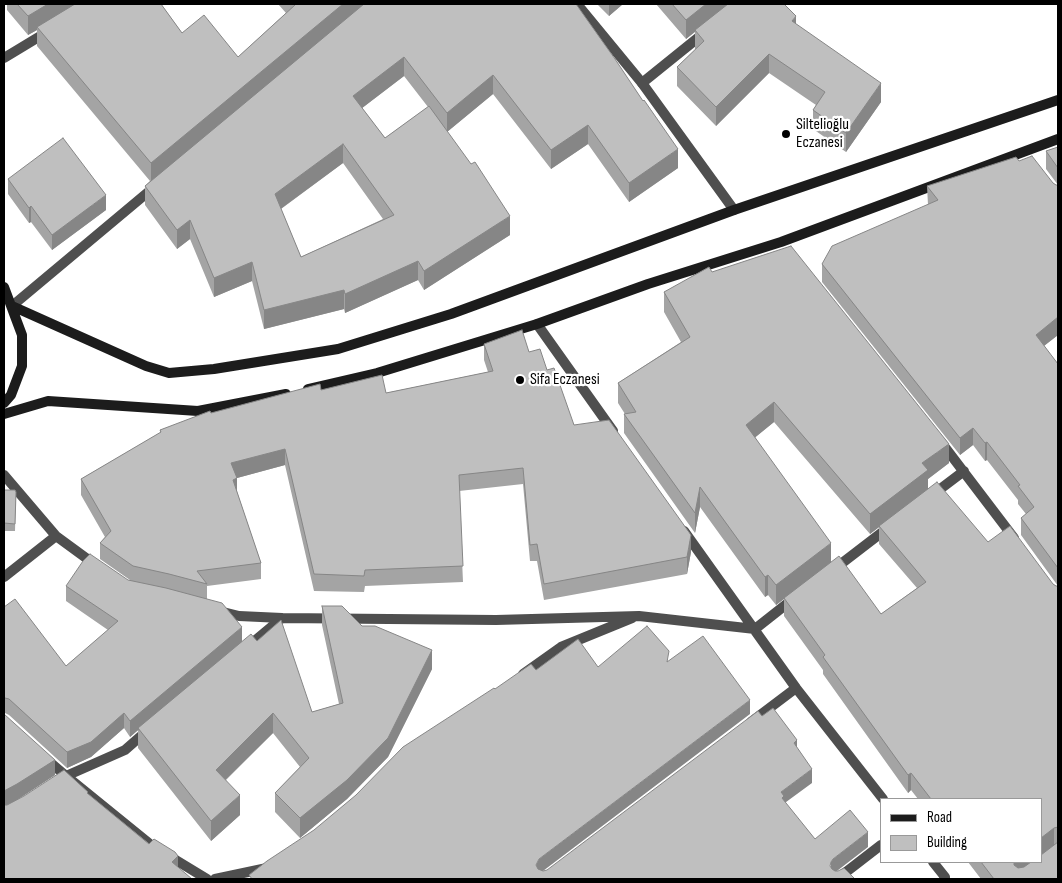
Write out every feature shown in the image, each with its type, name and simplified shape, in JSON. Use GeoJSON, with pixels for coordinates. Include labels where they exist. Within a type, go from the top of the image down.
{"type":"FeatureCollection","features":[{"type":"Feature","properties":{"kind":"main road"},"geometry":{"type":"LineString","coordinates":[[12,306],[146,366],[169,372],[214,369],[338,349],[451,314],[734,210],[1058,100]]}},
{"type":"Feature","properties":{"kind":"main road"},"geometry":{"type":"LineString","coordinates":[[4,414],[48,401],[198,411],[286,394],[377,373],[537,324],[648,284],[784,246],[1026,155],[1058,139]]}},
{"type":"Feature","properties":{"kind":"main road"},"geometry":{"type":"LineString","coordinates":[[4,287],[22,335],[22,366],[11,395],[4,403]]}},
{"type":"Feature","properties":{"kind":"street"},"geometry":{"type":"LineString","coordinates":[[577,4],[642,83],[734,210]]}},
{"type":"Feature","properties":{"kind":"street"},"geometry":{"type":"LineString","coordinates":[[4,58],[52,28]]}},
{"type":"Feature","properties":{"kind":"street"},"geometry":{"type":"LineString","coordinates":[[642,83],[710,28]]}},
{"type":"Feature","properties":{"kind":"street"},"geometry":{"type":"LineString","coordinates":[[12,306],[163,180]]}},
{"type":"Feature","properties":{"kind":"street"},"geometry":{"type":"LineString","coordinates":[[537,324],[617,436]]}},
{"type":"Feature","properties":{"kind":"street"},"geometry":{"type":"LineString","coordinates":[[934,433],[1023,549]]}},
{"type":"Feature","properties":{"kind":"street"},"geometry":{"type":"LineString","coordinates":[[925,500],[964,471]]}},
{"type":"Feature","properties":{"kind":"street"},"geometry":{"type":"LineString","coordinates":[[4,475],[56,536],[108,573]]}},
{"type":"Feature","properties":{"kind":"street"},"geometry":{"type":"LineString","coordinates":[[680,524],[796,688],[882,798]]}},
{"type":"Feature","properties":{"kind":"street"},"geometry":{"type":"LineString","coordinates":[[824,576],[894,524]]}},
{"type":"Feature","properties":{"kind":"street"},"geometry":{"type":"LineString","coordinates":[[4,578],[56,536]]}},
{"type":"Feature","properties":{"kind":"street"},"geometry":{"type":"LineString","coordinates":[[212,609],[238,616],[282,618],[496,620],[639,616],[754,629],[801,594]]}},
{"type":"Feature","properties":{"kind":"street"},"geometry":{"type":"LineString","coordinates":[[512,681],[561,648],[639,616]]}},
{"type":"Feature","properties":{"kind":"street"},"geometry":{"type":"LineString","coordinates":[[237,656],[282,618]]}},
{"type":"Feature","properties":{"kind":"street"},"geometry":{"type":"LineString","coordinates":[[741,730],[796,688]]}},
{"type":"Feature","properties":{"kind":"street"},"geometry":{"type":"LineString","coordinates":[[51,786],[66,776],[125,750],[155,725]]}},
{"type":"Feature","properties":{"kind":"street"},"geometry":{"type":"LineString","coordinates":[[40,753],[151,844],[207,879]]}},
{"type":"Feature","properties":{"kind":"street"},"geometry":{"type":"LineString","coordinates":[[837,879],[880,845]]}},
{"type":"Feature","properties":{"kind":"street"},"geometry":{"type":"LineString","coordinates":[[934,863],[946,878]]}},
{"type":"Feature","properties":{"kind":"street"},"geometry":{"type":"LineString","coordinates":[[215,879],[266,869],[273,864]]}},
{"type":"Feature","properties":{"kind":"building"},"geometry":{"type":"Polygon","coordinates":[[[17,4],[48,4],[28,16],[17,4]]]}},
{"type":"Feature","properties":{"kind":"building"},"geometry":{"type":"Polygon","coordinates":[[[75,4],[161,4],[182,33],[204,15],[238,57],[294,4],[343,4],[151,163],[37,27],[75,4]]]}},
{"type":"Feature","properties":{"kind":"building"},"geometry":{"type":"Polygon","coordinates":[[[364,4],[576,4],[678,149],[629,183],[588,125],[551,150],[493,75],[447,113],[404,57],[353,96],[385,138],[429,106],[471,164],[475,162],[510,216],[424,271],[418,261],[345,294],[344,290],[264,310],[252,262],[214,278],[190,220],[177,230],[145,186],[364,4]],[[343,144],[275,194],[301,257],[394,215],[343,144]]]}},
{"type":"Feature","properties":{"kind":"building"},"geometry":{"type":"Polygon","coordinates":[[[672,4],[706,4],[686,20],[672,4]]]}},
{"type":"Feature","properties":{"kind":"building"},"geometry":{"type":"Polygon","coordinates":[[[728,4],[784,4],[796,16],[792,21],[881,83],[846,133],[813,110],[825,92],[769,54],[716,107],[677,67],[704,41],[695,30],[728,4]]]}},
{"type":"Feature","properties":{"kind":"building"},"geometry":{"type":"Polygon","coordinates":[[[63,138],[106,195],[52,235],[8,179],[63,138]]]}},
{"type":"Feature","properties":{"kind":"building"},"geometry":{"type":"Polygon","coordinates":[[[1058,147],[1058,168],[1046,151],[1058,147]]]}},
{"type":"Feature","properties":{"kind":"building"},"geometry":{"type":"Polygon","coordinates":[[[1032,156],[1053,183],[1058,185],[1058,317],[1036,335],[1058,364],[1058,568],[1021,518],[1034,507],[1018,486],[1020,485],[987,442],[985,443],[973,428],[960,438],[822,264],[832,246],[938,200],[927,186],[1016,157],[1019,161],[1032,156]]]}},
{"type":"Feature","properties":{"kind":"building"},"geometry":{"type":"Polygon","coordinates":[[[791,246],[949,444],[922,463],[928,470],[870,514],[774,402],[746,425],[831,543],[776,585],[768,575],[765,577],[700,487],[695,513],[624,414],[636,412],[618,383],[690,337],[664,292],[709,267],[712,272],[791,246]]]}},
{"type":"Feature","properties":{"kind":"building"},"geometry":{"type":"Polygon","coordinates":[[[522,330],[529,352],[540,349],[547,370],[554,368],[574,425],[609,420],[691,535],[687,557],[544,584],[537,544],[530,545],[523,468],[459,475],[463,566],[365,570],[364,576],[314,574],[285,449],[231,463],[237,478],[233,480],[261,563],[197,571],[207,584],[133,566],[100,543],[111,531],[81,479],[161,432],[160,430],[210,411],[211,413],[320,384],[321,390],[382,375],[386,393],[493,371],[484,344],[522,330]]]}},
{"type":"Feature","properties":{"kind":"building"},"geometry":{"type":"Polygon","coordinates":[[[937,482],[988,542],[1010,526],[1053,584],[1058,586],[1058,827],[1042,837],[1042,798],[930,798],[911,773],[908,775],[823,657],[825,655],[784,598],[839,556],[881,614],[926,582],[879,526],[937,482]]]}},
{"type":"Feature","properties":{"kind":"building"},"geometry":{"type":"Polygon","coordinates":[[[4,490],[15,490],[16,492],[15,524],[4,523],[4,490]]]}},
{"type":"Feature","properties":{"kind":"building"},"geometry":{"type":"Polygon","coordinates":[[[90,554],[128,580],[222,603],[242,627],[130,721],[124,713],[91,742],[67,752],[9,699],[4,698],[4,607],[15,599],[66,666],[118,621],[66,586],[90,554]]]}},
{"type":"Feature","properties":{"kind":"building"},"geometry":{"type":"Polygon","coordinates":[[[322,606],[342,606],[362,626],[375,626],[432,650],[388,738],[347,780],[300,818],[275,793],[309,758],[273,713],[216,770],[240,795],[211,821],[138,728],[251,634],[257,641],[281,620],[312,712],[343,703],[322,606]]]}},
{"type":"Feature","properties":{"kind":"building"},"geometry":{"type":"Polygon","coordinates":[[[647,626],[669,651],[667,662],[703,636],[750,700],[539,859],[536,865],[538,869],[547,870],[758,711],[762,716],[773,708],[797,740],[794,743],[812,769],[781,792],[784,796],[782,798],[815,839],[850,810],[868,832],[831,862],[830,866],[832,869],[838,871],[844,868],[855,879],[252,879],[249,875],[314,830],[356,795],[403,747],[531,664],[536,670],[578,639],[598,667],[647,626]]]}},
{"type":"Feature","properties":{"kind":"building"},"geometry":{"type":"Polygon","coordinates":[[[4,714],[55,760],[4,791],[4,714]]]}},
{"type":"Feature","properties":{"kind":"building"},"geometry":{"type":"Polygon","coordinates":[[[64,770],[87,793],[149,844],[154,839],[175,852],[178,856],[172,862],[192,879],[4,879],[4,805],[24,796],[64,770]]]}},
{"type":"Feature","properties":{"kind":"building"},"geometry":{"type":"Polygon","coordinates":[[[1058,842],[1058,879],[994,879],[982,863],[1014,863],[1018,868],[1030,863],[1042,863],[1042,854],[1058,842]]]}},
{"type":"Feature","properties":{"kind":"place","name":"Siltelioğlu Eczanesi"},"geometry":{"type":"Point","coordinates":[786,134]}},
{"type":"Feature","properties":{"kind":"place","name":"Sifa Eczanesi"},"geometry":{"type":"Point","coordinates":[520,380]}}]}
